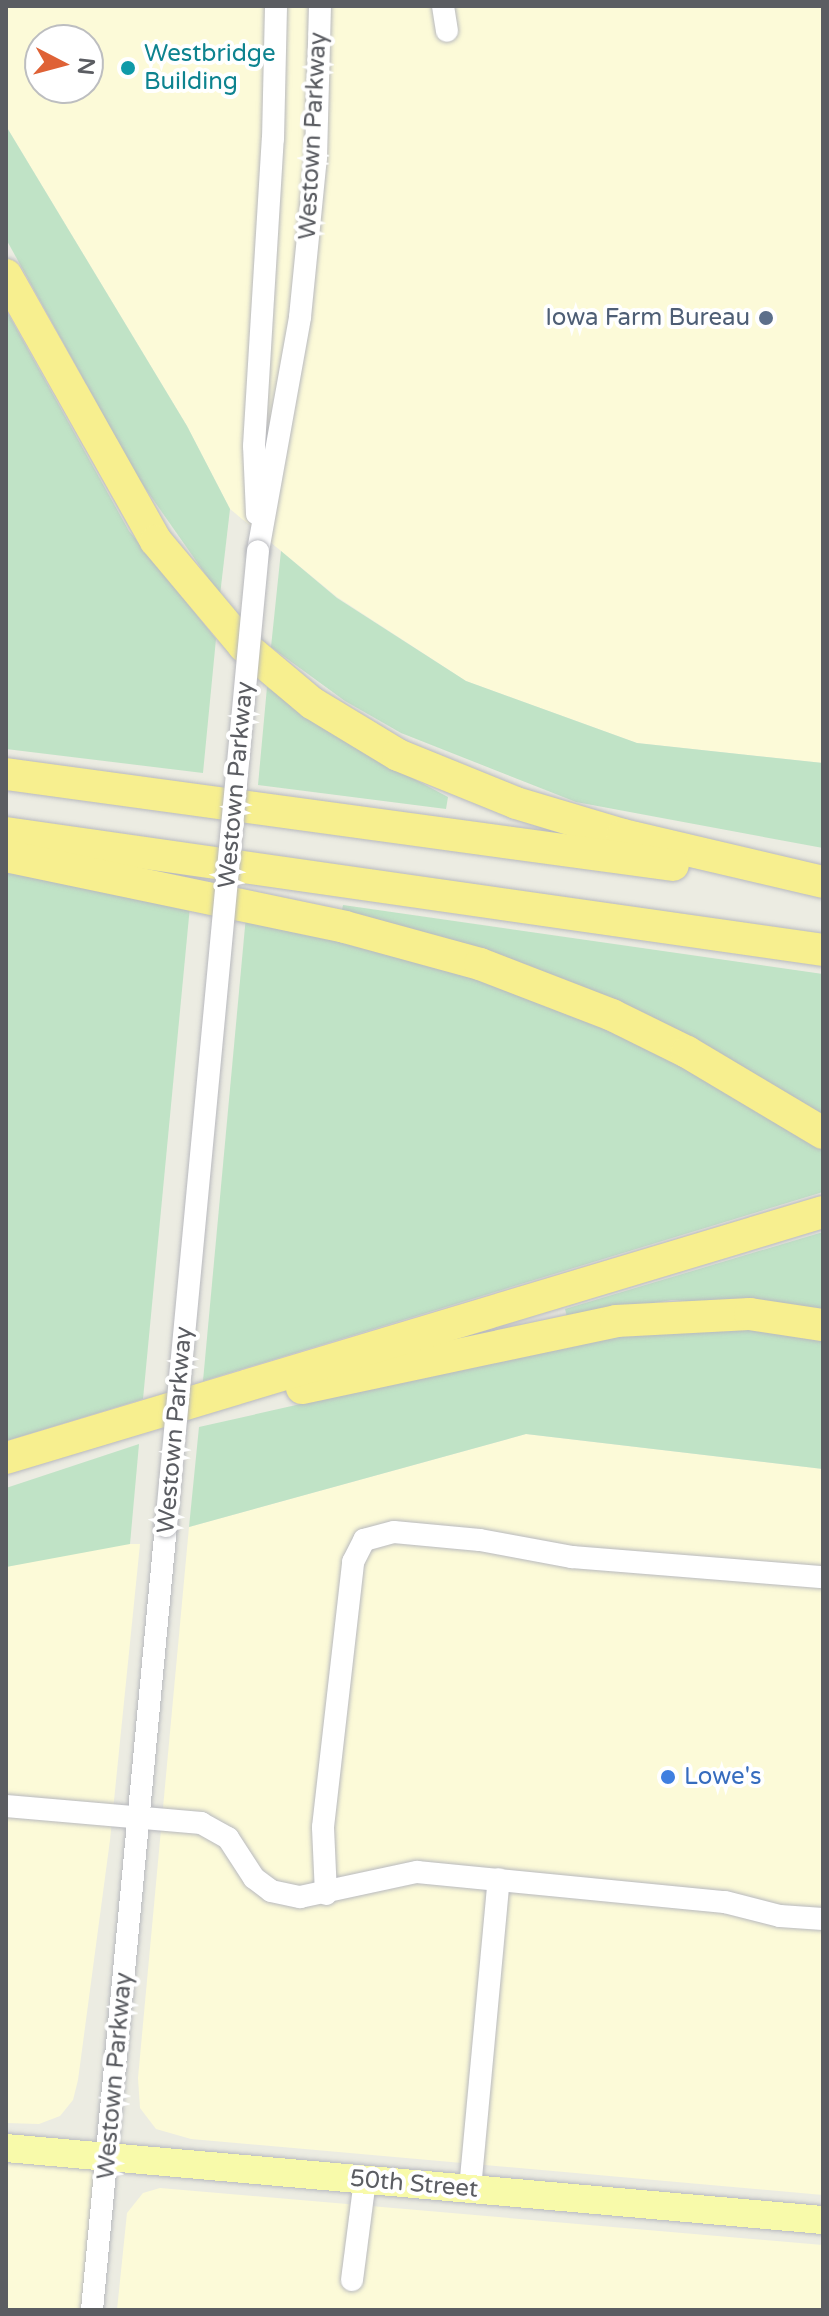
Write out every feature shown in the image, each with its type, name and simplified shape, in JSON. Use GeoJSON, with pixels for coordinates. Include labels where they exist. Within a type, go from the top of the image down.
{"type":"FeatureCollection","features":[{"type":"Feature","properties":{"kind":"highway"},"geometry":{"type":"LineString","coordinates":[[6,275],[156,541],[244,646],[312,703],[398,755],[516,803],[623,835],[823,883]]}},
{"type":"Feature","properties":{"kind":"highway"},"geometry":{"type":"LineString","coordinates":[[6,774],[823,883]]}},
{"type":"Feature","properties":{"kind":"highway"},"geometry":{"type":"LineString","coordinates":[[6,833],[823,950]]}},
{"type":"Feature","properties":{"kind":"highway"},"geometry":{"type":"LineString","coordinates":[[6,856],[345,927],[480,964],[612,1015],[687,1052],[821,1132]]}},
{"type":"Feature","properties":{"kind":"highway"},"geometry":{"type":"LineString","coordinates":[[6,1458],[823,1212]]}},
{"type":"Feature","properties":{"kind":"highway"},"geometry":{"type":"LineString","coordinates":[[130,1420],[616,1321],[750,1314],[823,1325]]}},
{"type":"Feature","properties":{"kind":"highway"},"geometry":{"type":"LineString","coordinates":[[6,1473],[54,1443]]}},
{"type":"Feature","properties":{"kind":"main road","name":"50th Street"},"geometry":{"type":"LineString","coordinates":[[6,2148],[823,2220]]}},
{"type":"Feature","properties":{"kind":"street","name":"Westown Parkway"},"geometry":{"type":"LineString","coordinates":[[258,551],[254,446],[273,139],[276,6]]}},
{"type":"Feature","properties":{"kind":"street","name":"Westown Parkway"},"geometry":{"type":"LineString","coordinates":[[92,2310],[258,551],[300,317],[316,158],[320,6]]}},
{"type":"Feature","properties":{"kind":"street"},"geometry":{"type":"LineString","coordinates":[[443,6],[447,31]]}},
{"type":"Feature","properties":{"kind":"street"},"geometry":{"type":"LineString","coordinates":[[326,1894],[323,1827],[353,1562],[364,1540],[394,1532],[572,1557],[823,1577]]}},
{"type":"Feature","properties":{"kind":"street"},"geometry":{"type":"LineString","coordinates":[[6,1806],[217,1828],[254,1878],[271,1891],[300,1897],[326,1894],[417,1872],[725,1902],[780,1916],[823,1919]]}},
{"type":"Feature","properties":{"kind":"street"},"geometry":{"type":"LineString","coordinates":[[470,2189],[499,1879]]}},
{"type":"Feature","properties":{"kind":"street"},"geometry":{"type":"LineString","coordinates":[[352,2280],[365,2180]]}},
{"type":"Feature","properties":{"kind":"shaded area"},"geometry":{"type":"Polygon","coordinates":[[[6,6],[823,6],[823,763],[637,743],[466,681],[337,597],[230,509],[187,426],[6,126],[6,6]]]}},
{"type":"Feature","properties":{"kind":"shaded area"},"geometry":{"type":"Polygon","coordinates":[[[526,1434],[823,1469],[823,2195],[191,2139],[156,2129],[140,2108],[138,2078],[189,1527],[526,1434]]]}},
{"type":"Feature","properties":{"kind":"shaded area"},"geometry":{"type":"Polygon","coordinates":[[[113,1544],[140,1544],[110,1840],[78,2080],[73,2100],[60,2116],[39,2124],[6,2123],[6,1567],[113,1544]]]}},
{"type":"Feature","properties":{"kind":"shaded area"},"geometry":{"type":"Polygon","coordinates":[[[6,2148],[107,2157],[92,2310],[6,2310],[6,2148]]]}},
{"type":"Feature","properties":{"kind":"shaded area"},"geometry":{"type":"Polygon","coordinates":[[[160,2188],[823,2245],[823,2310],[117,2310],[127,2213],[143,2193],[160,2188]]]}},
{"type":"Feature","properties":{"kind":"green space"},"geometry":{"type":"Polygon","coordinates":[[[6,126],[187,426],[230,509],[220,595],[138,478],[6,239],[6,126]]]}},
{"type":"Feature","properties":{"kind":"green space"},"geometry":{"type":"Polygon","coordinates":[[[6,310],[129,531],[216,639],[203,773],[6,749],[6,310]]]}},
{"type":"Feature","properties":{"kind":"green space"},"geometry":{"type":"Polygon","coordinates":[[[281,551],[337,598],[466,681],[637,743],[823,763],[823,848],[576,802],[401,733],[345,701],[271,647],[281,551]]]}},
{"type":"Feature","properties":{"kind":"green space"},"geometry":{"type":"Polygon","coordinates":[[[267,687],[352,746],[448,797],[446,809],[258,785],[267,687]]]}},
{"type":"Feature","properties":{"kind":"green space"},"geometry":{"type":"Polygon","coordinates":[[[6,867],[190,906],[143,1399],[6,1441],[6,867]]]}},
{"type":"Feature","properties":{"kind":"green space"},"geometry":{"type":"Polygon","coordinates":[[[343,905],[823,974],[823,1121],[774,1092],[340,920],[343,905]]]}},
{"type":"Feature","properties":{"kind":"green space"},"geometry":{"type":"Polygon","coordinates":[[[246,916],[319,929],[592,1014],[823,1148],[823,1192],[203,1381],[246,916]]]}},
{"type":"Feature","properties":{"kind":"green space"},"geometry":{"type":"Polygon","coordinates":[[[823,1232],[823,1310],[672,1300],[567,1317],[565,1309],[823,1232]]]}},
{"type":"Feature","properties":{"kind":"green space"},"geometry":{"type":"Polygon","coordinates":[[[713,1326],[823,1336],[823,1469],[526,1434],[189,1527],[199,1427],[602,1336],[713,1326]]]}},
{"type":"Feature","properties":{"kind":"green space"},"geometry":{"type":"Polygon","coordinates":[[[139,1444],[130,1544],[6,1567],[6,1488],[139,1444]]]}},
{"type":"Feature","properties":{"kind":"place","name":"Westbridge Building"},"geometry":{"type":"Point","coordinates":[128,68]}},
{"type":"Feature","properties":{"kind":"place","name":"Iowa Farm Bureau"},"geometry":{"type":"Point","coordinates":[766,318]}},
{"type":"Feature","properties":{"kind":"place","name":"Lowe's"},"geometry":{"type":"Point","coordinates":[668,1777]}}]}
